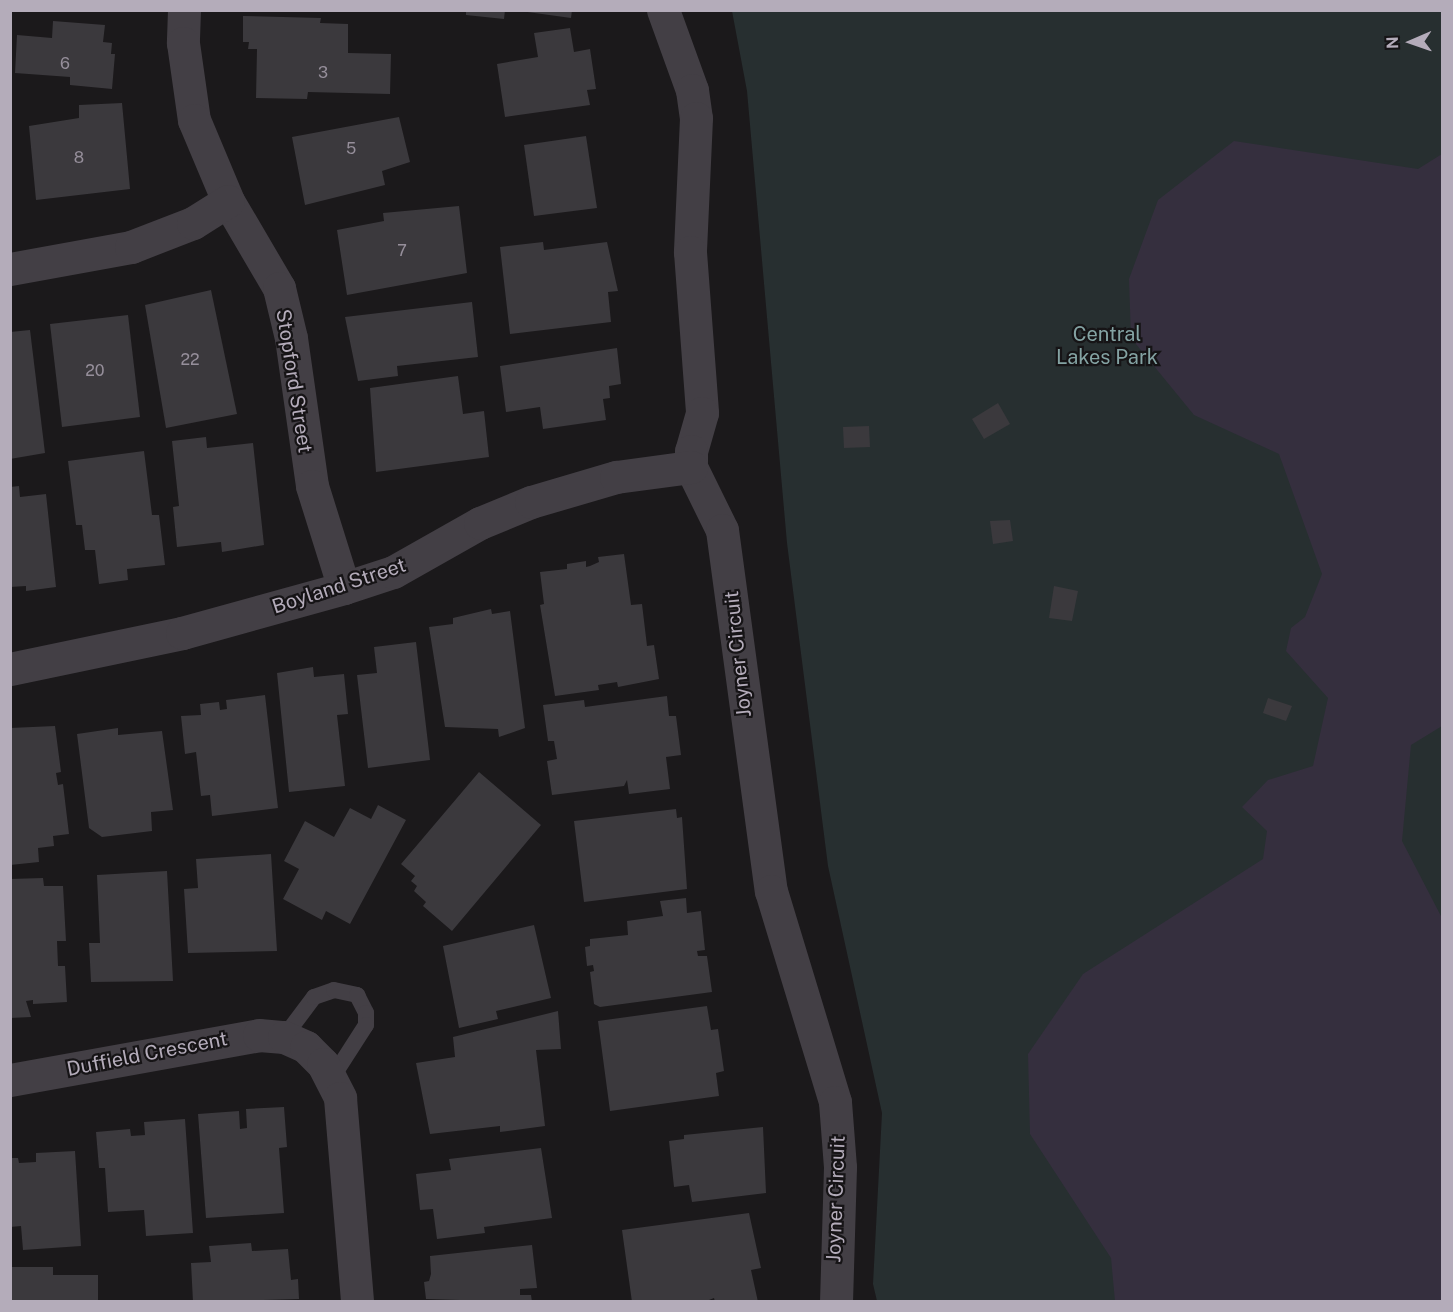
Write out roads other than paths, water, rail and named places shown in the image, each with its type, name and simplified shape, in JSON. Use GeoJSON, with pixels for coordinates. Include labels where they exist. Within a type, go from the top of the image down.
{"type":"FeatureCollection","features":[{"type":"Feature","properties":{"kind":"street","name":"Stopford Street"},"geometry":{"type":"LineString","coordinates":[[184,10],[183,43],[194,120],[228,201],[279,288],[291,338],[312,486],[344,588]]}},
{"type":"Feature","properties":{"kind":"street"},"geometry":{"type":"LineString","coordinates":[[663,10],[692,90],[696,118],[690,252],[702,412],[691,451],[691,468]]}},
{"type":"Feature","properties":{"kind":"street"},"geometry":{"type":"LineString","coordinates":[[10,269],[142,243],[193,223],[228,201]]}},
{"type":"Feature","properties":{"kind":"street","name":"Boyland Street"},"geometry":{"type":"LineString","coordinates":[[10,669],[182,633],[344,588],[393,572],[480,523],[531,502],[616,477],[691,468]]}},
{"type":"Feature","properties":{"kind":"street","name":"Joyner Circuit"},"geometry":{"type":"LineString","coordinates":[[691,468],[722,530],[771,891],[835,1102],[840,1167],[836,1302]]}},
{"type":"Feature","properties":{"kind":"street","name":"Duffield Crescent"},"geometry":{"type":"LineString","coordinates":[[10,1080],[223,1039],[259,1035],[284,1037],[306,1047],[332,1078],[344,1121],[357,1302]]}},
{"type":"Feature","properties":{"kind":"lane"},"geometry":{"type":"LineString","coordinates":[[284,1037],[305,1005],[323,991],[345,991],[357,995],[366,1013],[366,1025],[332,1078]]}},
{"type":"Feature","properties":{"kind":"park label","name":"Central Lakes Park"},"geometry":{"type":"Point","coordinates":[1107,346]}}]}
